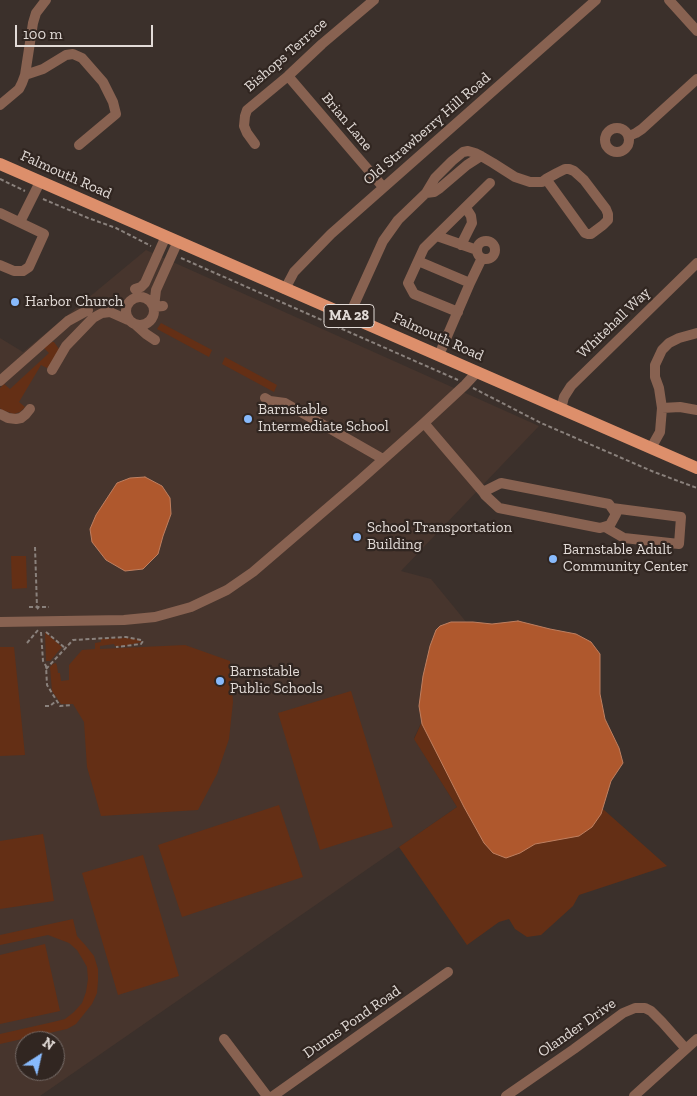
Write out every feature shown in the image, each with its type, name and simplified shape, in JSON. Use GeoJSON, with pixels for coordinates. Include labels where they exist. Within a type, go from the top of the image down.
{"type":"FeatureCollection","features":[{"type":"Feature","properties":{"kind":"main road","name":"Falmouth Road"},"geometry":{"type":"LineString","coordinates":[[0,164],[697,468]]}},
{"type":"Feature","properties":{"kind":"street"},"geometry":{"type":"LineString","coordinates":[[0,105],[19,89],[25,76],[33,23],[36,13],[46,0]]}},
{"type":"Feature","properties":{"kind":"street","name":"Bishops Terrace"},"geometry":{"type":"LineString","coordinates":[[255,144],[244,126],[244,116],[247,110],[374,0]]}},
{"type":"Feature","properties":{"kind":"street","name":"Old Strawberry Hill Road"},"geometry":{"type":"LineString","coordinates":[[285,289],[294,272],[331,234],[596,0]]}},
{"type":"Feature","properties":{"kind":"street"},"geometry":{"type":"LineString","coordinates":[[669,0],[697,31]]}},
{"type":"Feature","properties":{"kind":"street"},"geometry":{"type":"LineString","coordinates":[[25,76],[43,69],[66,55],[73,54],[82,58],[103,82],[113,102],[116,114],[79,145]]}},
{"type":"Feature","properties":{"kind":"street","name":"Brian Lane"},"geometry":{"type":"LineString","coordinates":[[288,76],[383,187]]}},
{"type":"Feature","properties":{"kind":"street"},"geometry":{"type":"LineString","coordinates":[[629,136],[642,129],[697,79]]}},
{"type":"Feature","properties":{"kind":"street"},"geometry":{"type":"LineString","coordinates":[[349,316],[383,241],[389,232],[408,209],[426,193],[434,192],[440,188],[467,165],[481,156],[515,176],[530,182],[542,182],[546,179],[565,169],[574,171],[584,180],[606,209],[608,220],[591,234],[585,233],[546,179]]}},
{"type":"Feature","properties":{"kind":"street"},"geometry":{"type":"LineString","coordinates":[[20,222],[40,182]]}},
{"type":"Feature","properties":{"kind":"street"},"geometry":{"type":"LineString","coordinates":[[458,312],[414,294],[408,282],[424,248],[490,183]]}},
{"type":"Feature","properties":{"kind":"street"},"geometry":{"type":"LineString","coordinates":[[461,245],[472,222],[466,208]]}},
{"type":"Feature","properties":{"kind":"street"},"geometry":{"type":"LineString","coordinates":[[0,213],[44,234],[29,267],[14,271],[0,265]]}},
{"type":"Feature","properties":{"kind":"street"},"geometry":{"type":"LineString","coordinates":[[437,236],[480,254],[470,283],[439,355]]}},
{"type":"Feature","properties":{"kind":"street"},"geometry":{"type":"LineString","coordinates":[[155,340],[132,322],[125,311],[138,288],[144,283],[160,249],[172,239]]}},
{"type":"Feature","properties":{"kind":"street"},"geometry":{"type":"LineString","coordinates":[[52,370],[66,346],[93,318],[102,313],[110,312],[141,325],[150,321],[158,307],[156,290],[172,254],[172,239]]}},
{"type":"Feature","properties":{"kind":"street"},"geometry":{"type":"LineString","coordinates":[[418,261],[470,283]]}},
{"type":"Feature","properties":{"kind":"street","name":"Whitehall Way"},"geometry":{"type":"LineString","coordinates":[[560,409],[564,397],[571,386],[697,263]]}},
{"type":"Feature","properties":{"kind":"street"},"geometry":{"type":"LineString","coordinates":[[131,299],[144,297],[158,307]]}},
{"type":"Feature","properties":{"kind":"street"},"geometry":{"type":"LineString","coordinates":[[0,381],[68,321],[88,310]]}},
{"type":"Feature","properties":{"kind":"street"},"geometry":{"type":"LineString","coordinates":[[651,448],[660,432],[662,408],[655,377],[655,365],[662,350],[669,343],[678,338],[697,333]]}},
{"type":"Feature","properties":{"kind":"street"},"geometry":{"type":"LineString","coordinates":[[0,622],[135,620],[161,616],[185,609],[226,590],[253,572],[384,459],[477,372]]}},
{"type":"Feature","properties":{"kind":"street"},"geometry":{"type":"LineString","coordinates":[[265,398],[270,401],[284,403],[384,459]]}},
{"type":"Feature","properties":{"kind":"street"},"geometry":{"type":"LineString","coordinates":[[662,408],[680,407],[697,410]]}},
{"type":"Feature","properties":{"kind":"street"},"geometry":{"type":"LineString","coordinates":[[0,414],[16,419],[21,418],[30,409]]}},
{"type":"Feature","properties":{"kind":"street"},"geometry":{"type":"LineString","coordinates":[[424,423],[483,492],[499,508],[600,528],[610,525],[616,514],[609,504],[501,483],[483,492]]}},
{"type":"Feature","properties":{"kind":"street"},"geometry":{"type":"LineString","coordinates":[[605,527],[624,538],[679,544],[681,517],[612,508]]}},
{"type":"Feature","properties":{"kind":"street","name":"Dunns Pond Road"},"geometry":{"type":"LineString","coordinates":[[273,1096],[448,972]]}},
{"type":"Feature","properties":{"kind":"street","name":"Olander Drive"},"geometry":{"type":"LineString","coordinates":[[506,1096],[623,1013],[635,1008],[645,1008],[650,1011],[686,1049]]}},
{"type":"Feature","properties":{"kind":"street"},"geometry":{"type":"LineString","coordinates":[[634,1096],[697,1039]]}},
{"type":"Feature","properties":{"kind":"street"},"geometry":{"type":"LineString","coordinates":[[224,1040],[267,1096]]}},
{"type":"Feature","properties":{"kind":"path"},"geometry":{"type":"LineString","coordinates":[[0,179],[88,218],[116,228],[160,249]]}},
{"type":"Feature","properties":{"kind":"path"},"geometry":{"type":"LineString","coordinates":[[172,254],[466,384],[541,423],[654,472],[697,488]]}},
{"type":"Feature","properties":{"kind":"path"},"geometry":{"type":"LineString","coordinates":[[35,547],[37,607]]}},
{"type":"Feature","properties":{"kind":"path"},"geometry":{"type":"LineString","coordinates":[[29,607],[49,607]]}},
{"type":"Feature","properties":{"kind":"path"},"geometry":{"type":"LineString","coordinates":[[26,643],[41,627],[43,661],[46,669],[47,685],[60,706],[72,705]]}},
{"type":"Feature","properties":{"kind":"path"},"geometry":{"type":"LineString","coordinates":[[46,631],[65,648]]}},
{"type":"Feature","properties":{"kind":"path"},"geometry":{"type":"LineString","coordinates":[[46,669],[70,641],[126,636],[143,641],[141,644],[116,647]]}},
{"type":"Feature","properties":{"kind":"path"},"geometry":{"type":"LineString","coordinates":[[45,706],[50,706],[56,701]]}},
{"type":"Feature","properties":{"kind":"shaded area","name":"Barnstable Public Schools"},"geometry":{"type":"Polygon","coordinates":[[[146,250],[539,426],[401,571],[431,579],[467,623],[414,738],[457,807],[65,1079],[65,1031],[15,1031],[15,1081],[62,1081],[40,1096],[0,1096],[0,338],[23,352],[146,250]]]}},
{"type":"Feature","properties":{"kind":"shaded area"},"geometry":{"type":"Polygon","coordinates":[[[161,323],[212,350],[209,357],[157,329],[161,323]]]}},
{"type":"Feature","properties":{"kind":"shaded area"},"geometry":{"type":"Polygon","coordinates":[[[52,342],[59,349],[49,367],[41,365],[19,402],[25,407],[20,412],[14,414],[2,410],[0,408],[0,388],[4,384],[10,389],[49,353],[44,348],[52,342]]]}},
{"type":"Feature","properties":{"kind":"shaded area"},"geometry":{"type":"Polygon","coordinates":[[[225,357],[277,385],[274,392],[222,364],[225,357]]]}},
{"type":"Feature","properties":{"kind":"shaded area"},"geometry":{"type":"Polygon","coordinates":[[[145,477],[162,486],[170,498],[171,514],[158,554],[143,569],[125,571],[106,560],[92,542],[90,529],[96,515],[117,483],[130,478],[145,477]]]}},
{"type":"Feature","properties":{"kind":"shaded area"},"geometry":{"type":"Polygon","coordinates":[[[11,556],[26,556],[27,588],[12,589],[11,556]]]}},
{"type":"Feature","properties":{"kind":"shaded area"},"geometry":{"type":"Polygon","coordinates":[[[518,621],[576,634],[591,642],[600,654],[600,694],[605,719],[619,748],[623,763],[611,781],[601,814],[592,827],[579,836],[535,844],[520,853],[506,858],[493,853],[484,843],[422,724],[419,706],[430,646],[436,630],[440,626],[451,622],[492,624],[518,621]]]}},
{"type":"Feature","properties":{"kind":"shaded area"},"geometry":{"type":"Polygon","coordinates":[[[467,623],[585,793],[667,866],[579,895],[573,906],[541,935],[527,937],[515,929],[509,919],[499,922],[467,945],[399,847],[457,807],[414,739],[467,623]]]}},
{"type":"Feature","properties":{"kind":"shaded area"},"geometry":{"type":"Polygon","coordinates":[[[45,632],[62,647],[50,661],[46,661],[45,632]]]}},
{"type":"Feature","properties":{"kind":"shaded area"},"geometry":{"type":"Polygon","coordinates":[[[126,638],[142,642],[124,646],[115,646],[114,644],[100,646],[100,649],[185,645],[230,661],[233,702],[229,739],[217,774],[198,810],[101,816],[87,767],[84,722],[73,704],[61,704],[52,691],[50,667],[56,663],[61,681],[69,680],[69,665],[82,650],[95,649],[95,643],[101,642],[101,639],[126,638]]]}},
{"type":"Feature","properties":{"kind":"shaded area"},"geometry":{"type":"Polygon","coordinates":[[[0,647],[14,647],[25,755],[0,756],[0,647]]]}},
{"type":"Feature","properties":{"kind":"shaded area"},"geometry":{"type":"Polygon","coordinates":[[[351,691],[393,827],[320,850],[278,713],[351,691]]]}},
{"type":"Feature","properties":{"kind":"shaded area"},"geometry":{"type":"Polygon","coordinates":[[[279,805],[303,877],[182,917],[158,845],[279,805]]]}},
{"type":"Feature","properties":{"kind":"shaded area"},"geometry":{"type":"Polygon","coordinates":[[[43,834],[54,901],[0,909],[0,841],[43,834]]]}},
{"type":"Feature","properties":{"kind":"shaded area"},"geometry":{"type":"Polygon","coordinates":[[[143,855],[179,976],[118,995],[82,873],[143,855]]]}},
{"type":"Feature","properties":{"kind":"shaded area"},"geometry":{"type":"Polygon","coordinates":[[[73,919],[77,936],[94,956],[98,969],[97,993],[92,1004],[76,1024],[58,1031],[15,1031],[15,1041],[0,1044],[0,1034],[65,1019],[82,1003],[88,979],[87,967],[77,950],[69,943],[48,935],[0,945],[0,935],[73,919]]]}},
{"type":"Feature","properties":{"kind":"shaded area"},"geometry":{"type":"Polygon","coordinates":[[[45,944],[60,1011],[0,1024],[0,955],[45,944]]]}},
{"type":"Feature","properties":{"kind":"place","name":"Harbor Church"},"geometry":{"type":"Point","coordinates":[15,302]}},
{"type":"Feature","properties":{"kind":"place","name":"Barnstable Intermediate School"},"geometry":{"type":"Point","coordinates":[248,419]}},
{"type":"Feature","properties":{"kind":"place","name":"School Transportation Building"},"geometry":{"type":"Point","coordinates":[357,537]}},
{"type":"Feature","properties":{"kind":"place","name":"Barnstable Adult Community Center"},"geometry":{"type":"Point","coordinates":[553,559]}},
{"type":"Feature","properties":{"kind":"place","name":"Barnstable Public Schools"},"geometry":{"type":"Point","coordinates":[220,681]}}]}
